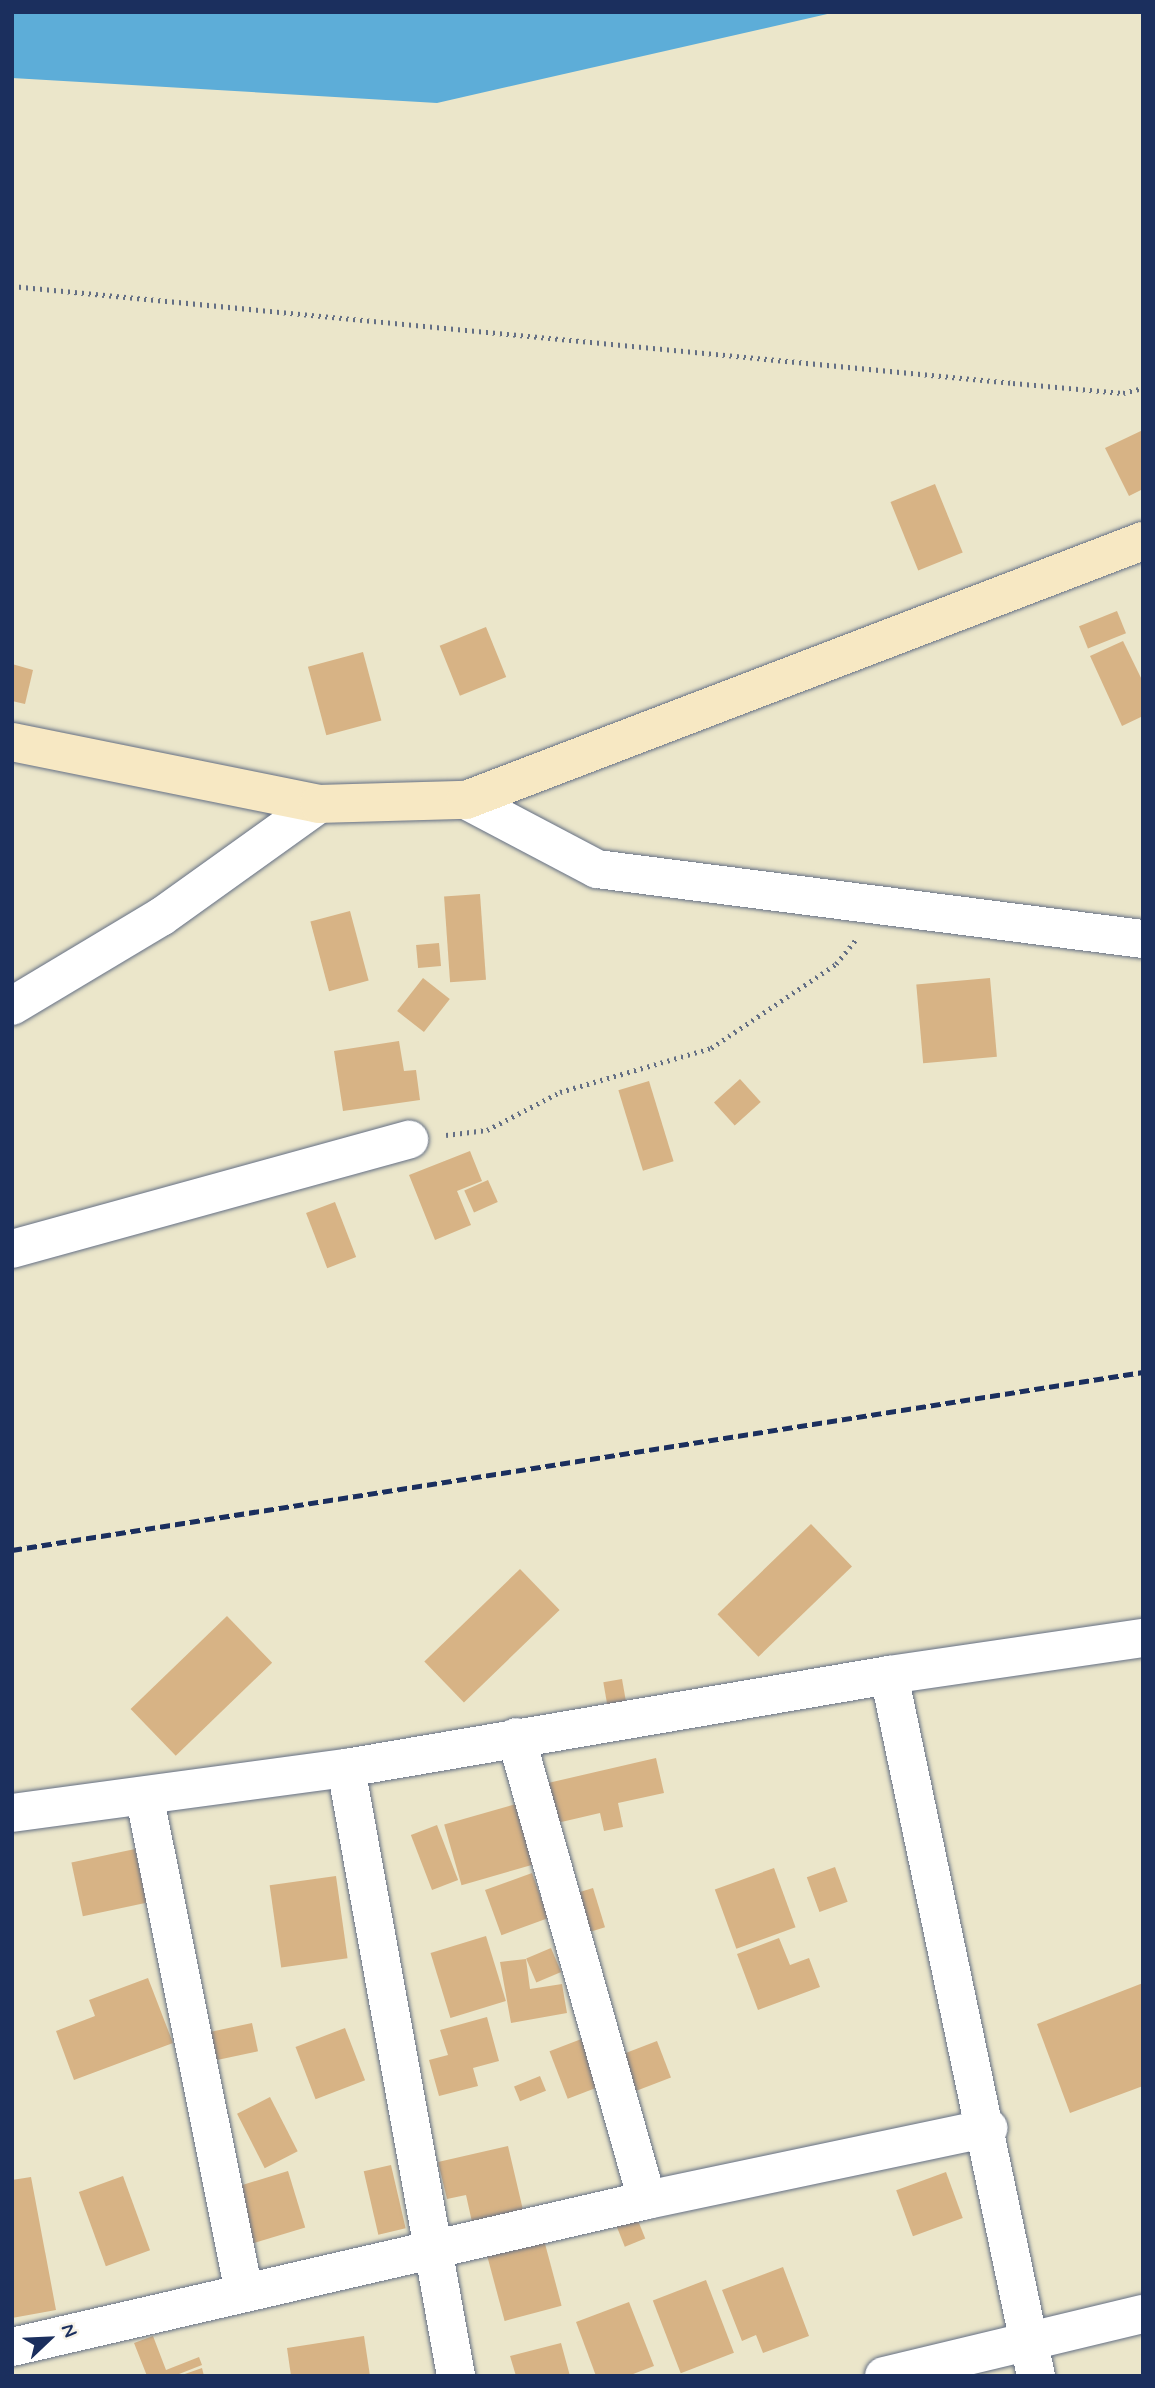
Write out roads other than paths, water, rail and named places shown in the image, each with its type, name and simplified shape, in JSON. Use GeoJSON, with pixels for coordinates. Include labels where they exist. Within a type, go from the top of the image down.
{"type":"FeatureCollection","features":[{"type":"Feature","properties":{"kind":"street"},"geometry":{"type":"LineString","coordinates":[[12,743],[319,804],[466,800],[1143,541]]}},
{"type":"Feature","properties":{"kind":"street"},"geometry":{"type":"LineString","coordinates":[[466,800],[597,869],[881,908],[1143,939]]}},
{"type":"Feature","properties":{"kind":"street"},"geometry":{"type":"LineString","coordinates":[[12,1006],[161,917],[319,804]]}},
{"type":"Feature","properties":{"kind":"street"},"geometry":{"type":"LineString","coordinates":[[12,1249],[409,1140]]}},
{"type":"Feature","properties":{"kind":"street"},"geometry":{"type":"LineString","coordinates":[[12,1813],[145,1799],[346,1769],[516,1737],[889,1675],[1143,1638]]}},
{"type":"Feature","properties":{"kind":"street"},"geometry":{"type":"LineString","coordinates":[[889,1675],[988,2128],[1036,2376]]}},
{"type":"Feature","properties":{"kind":"street"},"geometry":{"type":"LineString","coordinates":[[516,1737],[647,2200]]}},
{"type":"Feature","properties":{"kind":"street"},"geometry":{"type":"LineString","coordinates":[[346,1769],[456,2376]]}},
{"type":"Feature","properties":{"kind":"street"},"geometry":{"type":"LineString","coordinates":[[145,1799],[243,2292]]}},
{"type":"Feature","properties":{"kind":"street"},"geometry":{"type":"LineString","coordinates":[[12,2347],[432,2246],[988,2128]]}},
{"type":"Feature","properties":{"kind":"street"},"geometry":{"type":"LineString","coordinates":[[884,2376],[1028,2337],[1143,2314]]}},
{"type":"Feature","properties":{"kind":"water"},"geometry":{"type":"Polygon","coordinates":[[[12,12],[836,12],[437,103],[12,78],[12,12]]]}},
{"type":"Feature","properties":{"kind":"railway"},"geometry":{"type":"LineString","coordinates":[[12,1550],[1143,1372]]}}]}
